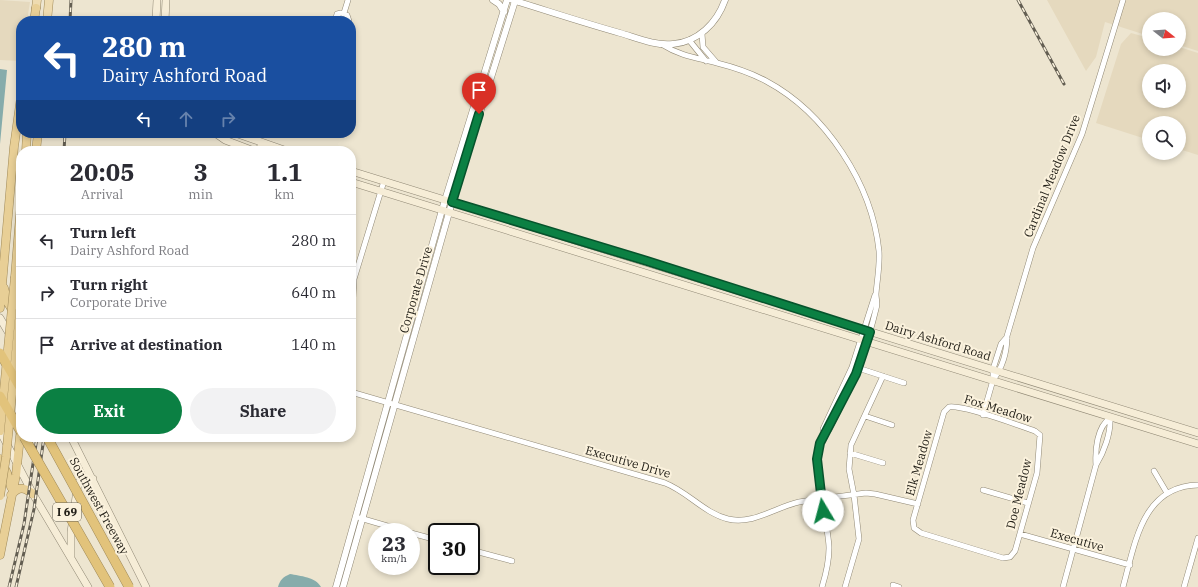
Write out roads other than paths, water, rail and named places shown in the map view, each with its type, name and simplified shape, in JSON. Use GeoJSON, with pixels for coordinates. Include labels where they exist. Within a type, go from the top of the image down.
{"type":"FeatureCollection","features":[{"type":"Feature","properties":{"kind":"highway"},"geometry":{"type":"LineString","coordinates":[[35,16],[36,4]]}},
{"type":"Feature","properties":{"kind":"highway"},"geometry":{"type":"LineString","coordinates":[[0,308],[16,133]]}},
{"type":"Feature","properties":{"kind":"highway"},"geometry":{"type":"LineString","coordinates":[[0,246],[6,239]]}},
{"type":"Feature","properties":{"kind":"highway"},"geometry":{"type":"LineString","coordinates":[[0,431],[16,265]]}},
{"type":"Feature","properties":{"kind":"highway"},"geometry":{"type":"LineString","coordinates":[[3,280],[8,303],[16,315]]}},
{"type":"Feature","properties":{"kind":"highway"},"geometry":{"type":"LineString","coordinates":[[16,349],[10,347],[0,352],[16,380]]}},
{"type":"Feature","properties":{"kind":"highway"},"geometry":{"type":"LineString","coordinates":[[0,496],[6,457],[16,352]]}},
{"type":"Feature","properties":{"kind":"highway"},"geometry":{"type":"LineString","coordinates":[[0,396],[16,423]]}},
{"type":"Feature","properties":{"kind":"highway"},"geometry":{"type":"LineString","coordinates":[[0,428],[11,434],[16,432]]}},
{"type":"Feature","properties":{"kind":"highway"},"geometry":{"type":"LineString","coordinates":[[0,555],[19,442]]}},
{"type":"Feature","properties":{"kind":"highway","name":"I 69"},"geometry":{"type":"LineString","coordinates":[[27,442],[110,587]]}},
{"type":"Feature","properties":{"kind":"highway","name":"Southwest Freeway"},"geometry":{"type":"LineString","coordinates":[[50,442],[129,587]]}},
{"type":"Feature","properties":{"kind":"highway"},"geometry":{"type":"LineString","coordinates":[[0,459],[11,483],[11,496]]}},
{"type":"Feature","properties":{"kind":"highway"},"geometry":{"type":"LineString","coordinates":[[11,496],[20,488],[25,488],[33,494]]}},
{"type":"Feature","properties":{"kind":"main road"},"geometry":{"type":"LineString","coordinates":[[47,16],[49,0]]}},
{"type":"Feature","properties":{"kind":"main road"},"geometry":{"type":"LineString","coordinates":[[156,16],[157,0]]}},
{"type":"Feature","properties":{"kind":"main road"},"geometry":{"type":"LineString","coordinates":[[165,16],[166,0]]}},
{"type":"Feature","properties":{"kind":"main road"},"geometry":{"type":"LineString","coordinates":[[222,138],[241,146]]}},
{"type":"Feature","properties":{"kind":"main road"},"geometry":{"type":"LineString","coordinates":[[248,138],[270,146]]}},
{"type":"Feature","properties":{"kind":"main road","name":"Dairy Ashford Road"},"geometry":{"type":"LineString","coordinates":[[356,172],[1198,433]]}},
{"type":"Feature","properties":{"kind":"main road","name":"Dairy Ashford Road"},"geometry":{"type":"LineString","coordinates":[[356,184],[1198,444]]}},
{"type":"Feature","properties":{"kind":"main road"},"geometry":{"type":"LineString","coordinates":[[644,272],[647,261]]}},
{"type":"Feature","properties":{"kind":"main road"},"geometry":{"type":"LineString","coordinates":[[692,287],[695,276]]}},
{"type":"Feature","properties":{"kind":"main road"},"geometry":{"type":"LineString","coordinates":[[777,314],[781,303]]}},
{"type":"Feature","properties":{"kind":"main road"},"geometry":{"type":"LineString","coordinates":[[0,318],[16,344]]}},
{"type":"Feature","properties":{"kind":"main road"},"geometry":{"type":"LineString","coordinates":[[928,360],[930,350]]}},
{"type":"Feature","properties":{"kind":"main road"},"geometry":{"type":"LineString","coordinates":[[0,431],[33,494],[88,587]]}},
{"type":"Feature","properties":{"kind":"main road"},"geometry":{"type":"LineString","coordinates":[[74,442],[146,587]]}},
{"type":"Feature","properties":{"kind":"main road"},"geometry":{"type":"LineString","coordinates":[[71,557],[71,532],[78,483],[84,478],[93,479]]}},
{"type":"Feature","properties":{"kind":"street"},"geometry":{"type":"LineString","coordinates":[[344,13],[348,0]]}},
{"type":"Feature","properties":{"kind":"street"},"geometry":{"type":"LineString","coordinates":[[493,0],[499,4],[504,12]]}},
{"type":"Feature","properties":{"kind":"street","name":"Corporate Drive"},"geometry":{"type":"LineString","coordinates":[[336,587],[429,256],[446,211],[476,102],[507,0]]}},
{"type":"Feature","properties":{"kind":"street"},"geometry":{"type":"LineString","coordinates":[[514,0],[587,24],[663,45],[674,52],[706,62],[716,62],[765,80],[792,97],[812,114],[828,133],[864,193],[875,224],[879,253],[876,294],[877,307],[866,330],[852,367],[823,429],[825,432]]}},
{"type":"Feature","properties":{"kind":"street","name":"Corporate Drive"},"geometry":{"type":"LineString","coordinates":[[449,201],[483,104],[514,0]]}},
{"type":"Feature","properties":{"kind":"street"},"geometry":{"type":"LineString","coordinates":[[663,45],[681,43],[702,34],[715,21],[725,0]]}},
{"type":"Feature","properties":{"kind":"street","name":"Cardinal Meadow Drive"},"geometry":{"type":"LineString","coordinates":[[983,415],[996,370],[1007,345],[1007,336],[1033,248],[1082,134],[1123,0]]}},
{"type":"Feature","properties":{"kind":"street"},"geometry":{"type":"LineString","coordinates":[[336,16],[337,14],[344,13]]}},
{"type":"Feature","properties":{"kind":"street"},"geometry":{"type":"LineString","coordinates":[[344,13],[347,16]]}},
{"type":"Feature","properties":{"kind":"street"},"geometry":{"type":"LineString","coordinates":[[702,34],[703,47],[716,62]]}},
{"type":"Feature","properties":{"kind":"street"},"geometry":{"type":"LineString","coordinates":[[689,40],[706,62]]}},
{"type":"Feature","properties":{"kind":"street"},"geometry":{"type":"LineString","coordinates":[[476,102],[483,104]]}},
{"type":"Feature","properties":{"kind":"street"},"geometry":{"type":"LineString","coordinates":[[356,273],[384,181]]}},
{"type":"Feature","properties":{"kind":"street","name":"Corporate Drive"},"geometry":{"type":"LineString","coordinates":[[343,587],[436,258],[446,211]]}},
{"type":"Feature","properties":{"kind":"street"},"geometry":{"type":"LineString","coordinates":[[429,256],[436,258]]}},
{"type":"Feature","properties":{"kind":"street"},"geometry":{"type":"LineString","coordinates":[[822,587],[827,570],[829,548],[821,499],[817,459],[820,443],[825,432],[829,430],[858,368],[863,340]]}},
{"type":"Feature","properties":{"kind":"street"},"geometry":{"type":"LineString","coordinates":[[858,368],[904,383]]}},
{"type":"Feature","properties":{"kind":"street"},"geometry":{"type":"LineString","coordinates":[[846,587],[859,539],[854,495],[849,470],[851,445],[883,376]]}},
{"type":"Feature","properties":{"kind":"street","name":"Executive Drive"},"geometry":{"type":"LineString","coordinates":[[356,394],[665,483],[676,487],[711,512],[729,519],[748,519],[797,503],[854,495],[875,494],[918,504]]}},
{"type":"Feature","properties":{"kind":"street"},"geometry":{"type":"LineString","coordinates":[[839,394],[845,397]]}},
{"type":"Feature","properties":{"kind":"street","name":"Fox Meadow"},"geometry":{"type":"LineString","coordinates":[[949,407],[956,407],[983,415],[1035,431],[1040,435]]}},
{"type":"Feature","properties":{"kind":"street","name":"Elk Meadow"},"geometry":{"type":"LineString","coordinates":[[949,407],[944,412],[913,520],[914,528],[928,536],[1003,558],[1010,557]]}},
{"type":"Feature","properties":{"kind":"street"},"geometry":{"type":"LineString","coordinates":[[865,416],[892,425]]}},
{"type":"Feature","properties":{"kind":"street"},"geometry":{"type":"LineString","coordinates":[[1063,587],[1096,466],[1102,455],[1110,425],[1110,418]]}},
{"type":"Feature","properties":{"kind":"street","name":"Doe Meadow"},"geometry":{"type":"LineString","coordinates":[[1010,557],[1015,550],[1037,473],[1040,435]]}},
{"type":"Feature","properties":{"kind":"street"},"geometry":{"type":"LineString","coordinates":[[850,453],[883,463]]}},
{"type":"Feature","properties":{"kind":"street"},"geometry":{"type":"LineString","coordinates":[[1154,471],[1167,493]]}},
{"type":"Feature","properties":{"kind":"street"},"geometry":{"type":"LineString","coordinates":[[1123,587],[1145,518],[1158,499],[1167,493],[1187,486],[1198,485]]}},
{"type":"Feature","properties":{"kind":"street"},"geometry":{"type":"LineString","coordinates":[[983,490],[1028,503]]}},
{"type":"Feature","properties":{"kind":"street"},"geometry":{"type":"LineString","coordinates":[[355,516],[377,523]]}},
{"type":"Feature","properties":{"kind":"street","name":"Executive"},"geometry":{"type":"LineString","coordinates":[[1020,534],[1130,565]]}},
{"type":"Feature","properties":{"kind":"street"},"geometry":{"type":"LineString","coordinates":[[1184,587],[1198,541]]}},
{"type":"Feature","properties":{"kind":"street"},"geometry":{"type":"LineString","coordinates":[[480,552],[512,561]]}},
{"type":"Feature","properties":{"kind":"water"},"geometry":{"type":"Polygon","coordinates":[[[0,69],[7,70],[0,144],[0,69]]]}},
{"type":"Feature","properties":{"kind":"water"},"geometry":{"type":"Polygon","coordinates":[[[290,574],[312,579],[321,587],[278,587],[282,579],[290,574]]]}},
{"type":"Feature","properties":{"kind":"railway"},"geometry":{"type":"LineString","coordinates":[[70,16],[71,0]]}},
{"type":"Feature","properties":{"kind":"railway"},"geometry":{"type":"LineString","coordinates":[[1018,0],[1064,84]]}},
{"type":"Feature","properties":{"kind":"railway"},"geometry":{"type":"LineString","coordinates":[[64,146],[65,138]]}},
{"type":"Feature","properties":{"kind":"railway"},"geometry":{"type":"LineString","coordinates":[[9,587],[24,524],[36,442]]}},
{"type":"Feature","properties":{"kind":"railway"},"geometry":{"type":"LineString","coordinates":[[16,587],[34,509],[43,442]]}}]}
